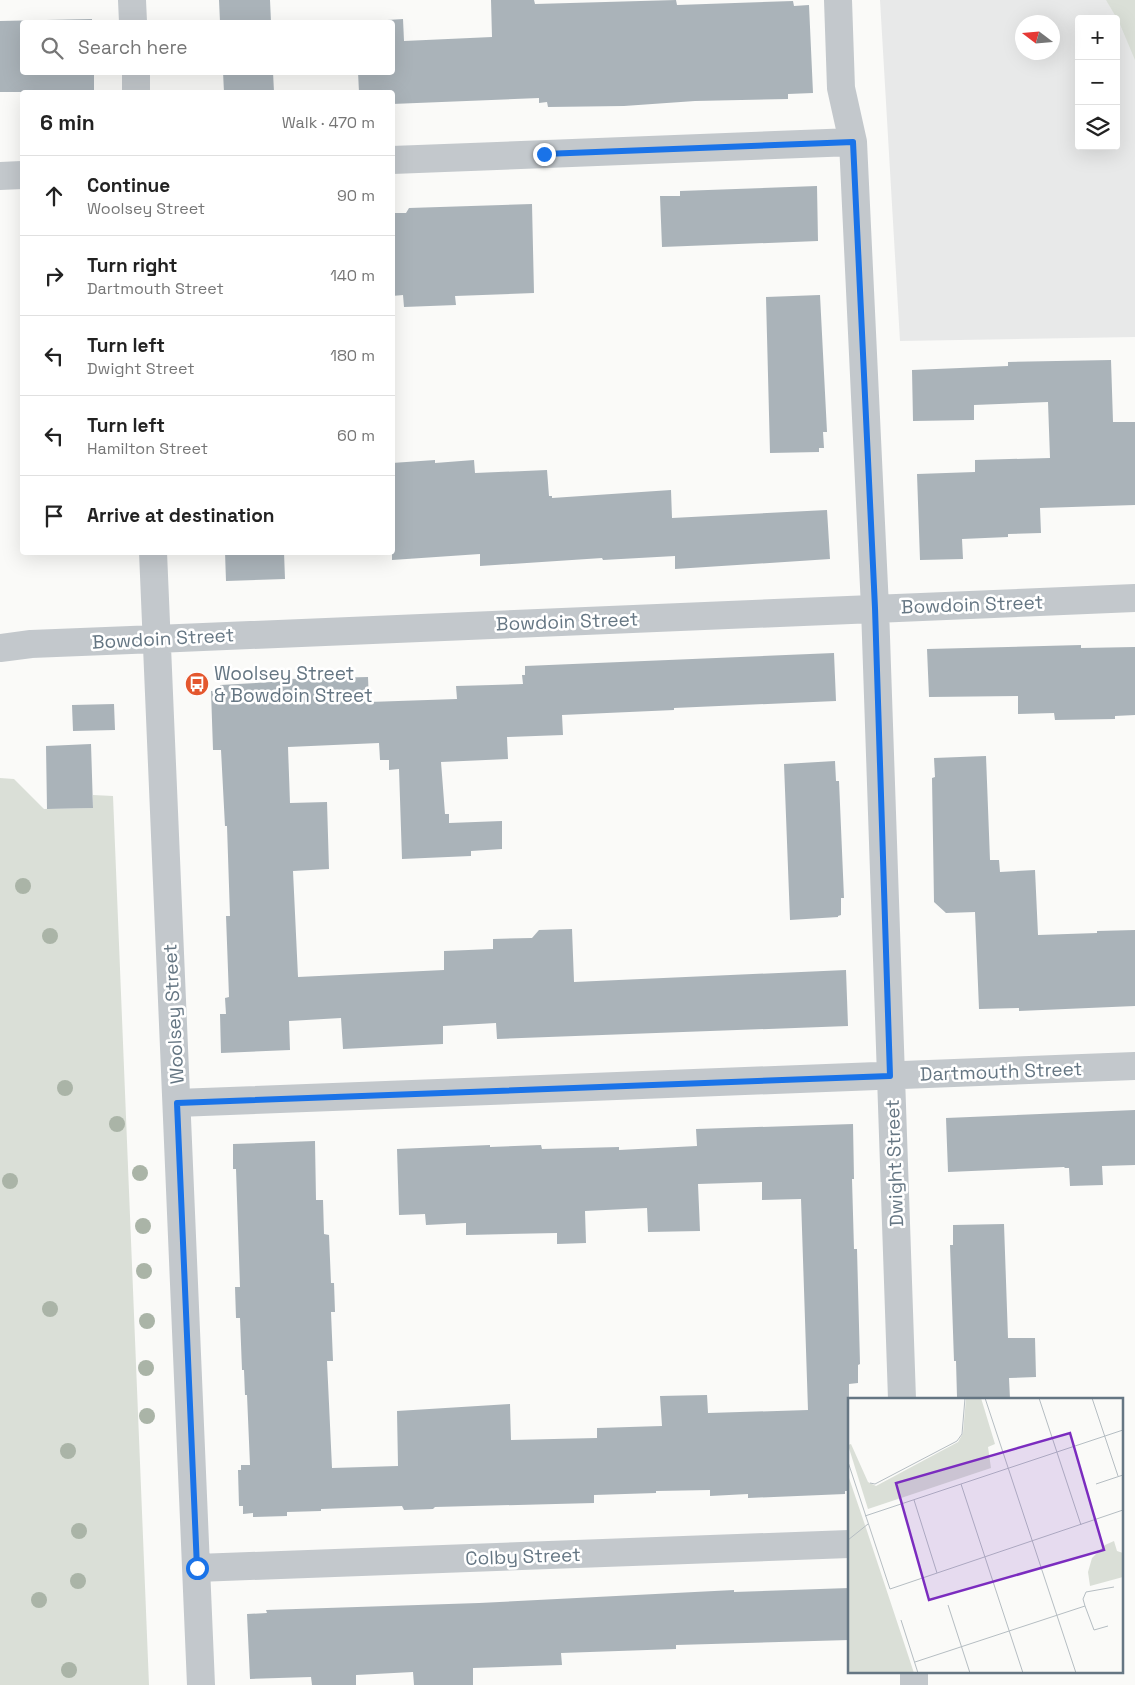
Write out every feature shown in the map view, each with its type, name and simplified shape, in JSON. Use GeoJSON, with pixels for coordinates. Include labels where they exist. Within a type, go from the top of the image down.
{"type":"FeatureCollection","features":[{"type":"Feature","properties":{"kind":"street"},"geometry":{"type":"LineString","coordinates":[[132,0],[133,20]]}},
{"type":"Feature","properties":{"kind":"street","name":"Dwight Street"},"geometry":{"type":"LineString","coordinates":[[838,0],[842,88],[853,142],[875,608],[902,1398]]}},
{"type":"Feature","properties":{"kind":"street"},"geometry":{"type":"LineString","coordinates":[[136,75],[136,90]]}},
{"type":"Feature","properties":{"kind":"street"},"geometry":{"type":"LineString","coordinates":[[395,160],[853,142]]}},
{"type":"Feature","properties":{"kind":"street"},"geometry":{"type":"LineString","coordinates":[[0,176],[20,175]]}},
{"type":"Feature","properties":{"kind":"street","name":"Woolsey Street"},"geometry":{"type":"LineString","coordinates":[[153,555],[202,1685]]}},
{"type":"Feature","properties":{"kind":"street","name":"Bowdoin Street"},"geometry":{"type":"LineString","coordinates":[[0,648],[31,644],[1135,598]]}},
{"type":"Feature","properties":{"kind":"street","name":"Dartmouth Street"},"geometry":{"type":"LineString","coordinates":[[177,1103],[1135,1066]]}},
{"type":"Feature","properties":{"kind":"street","name":"Colby Street"},"geometry":{"type":"LineString","coordinates":[[197,1568],[848,1544]]}},
{"type":"Feature","properties":{"kind":"street"},"geometry":{"type":"LineString","coordinates":[[914,1672],[914,1685]]}},
{"type":"Feature","properties":{"kind":"shaded area"},"geometry":{"type":"Polygon","coordinates":[[[880,0],[1135,0],[1135,337],[900,341],[880,0]]]}},
{"type":"Feature","properties":{"kind":"shaded area"},"geometry":{"type":"Polygon","coordinates":[[[1106,0],[1135,0],[1135,60],[1120,24],[1120,15],[1115,15],[1106,0]]]}},
{"type":"Feature","properties":{"kind":"shaded area"},"geometry":{"type":"Polygon","coordinates":[[[0,778],[14,779],[44,809],[93,808],[93,795],[113,796],[149,1685],[0,1685],[0,778]]]}},
{"type":"Feature","properties":{"kind":"building"},"geometry":{"type":"Polygon","coordinates":[[[219,0],[270,0],[271,20],[220,20],[219,0]]]}},
{"type":"Feature","properties":{"kind":"building"},"geometry":{"type":"Polygon","coordinates":[[[491,0],[534,0],[535,4],[676,0],[677,5],[793,1],[794,6],[809,5],[813,93],[788,94],[788,99],[695,101],[624,106],[548,107],[547,102],[539,103],[539,98],[395,104],[395,90],[359,90],[358,75],[395,75],[395,20],[387,20],[403,19],[404,41],[492,37],[491,0]]]}},
{"type":"Feature","properties":{"kind":"building"},"geometry":{"type":"Polygon","coordinates":[[[92,19],[92,20],[46,20],[92,19]]]}},
{"type":"Feature","properties":{"kind":"building"},"geometry":{"type":"Polygon","coordinates":[[[0,21],[20,21],[20,75],[94,75],[94,90],[20,90],[20,92],[0,92],[0,21]]]}},
{"type":"Feature","properties":{"kind":"building"},"geometry":{"type":"Polygon","coordinates":[[[223,75],[273,75],[274,90],[224,90],[223,75]]]}},
{"type":"Feature","properties":{"kind":"building"},"geometry":{"type":"Polygon","coordinates":[[[817,186],[818,241],[662,247],[660,196],[680,196],[680,191],[817,186]]]}},
{"type":"Feature","properties":{"kind":"building"},"geometry":{"type":"Polygon","coordinates":[[[532,204],[534,293],[455,296],[456,305],[404,307],[403,295],[395,296],[395,213],[406,213],[409,208],[532,204]]]}},
{"type":"Feature","properties":{"kind":"building"},"geometry":{"type":"Polygon","coordinates":[[[820,295],[827,432],[823,432],[824,448],[819,448],[819,452],[770,453],[766,297],[820,295]]]}},
{"type":"Feature","properties":{"kind":"building"},"geometry":{"type":"Polygon","coordinates":[[[1111,360],[1113,422],[1135,422],[1135,505],[1040,508],[1041,533],[1008,534],[1008,537],[962,539],[963,559],[920,560],[917,474],[975,472],[975,460],[1050,458],[1048,402],[974,405],[974,420],[913,421],[912,370],[1008,366],[1008,362],[1111,360]]]}},
{"type":"Feature","properties":{"kind":"building"},"geometry":{"type":"Polygon","coordinates":[[[435,460],[435,463],[474,460],[475,473],[547,470],[549,496],[552,496],[552,498],[671,490],[672,518],[827,510],[830,559],[675,569],[675,556],[603,560],[602,558],[480,566],[480,554],[392,560],[392,555],[395,555],[395,463],[435,460]]]}},
{"type":"Feature","properties":{"kind":"building"},"geometry":{"type":"Polygon","coordinates":[[[225,555],[284,555],[285,579],[226,581],[225,555]]]}},
{"type":"Feature","properties":{"kind":"building"},"geometry":{"type":"Polygon","coordinates":[[[1081,645],[1081,648],[1135,647],[1135,715],[1115,716],[1115,719],[1055,720],[1054,713],[1018,714],[1018,696],[929,697],[927,649],[1081,645]]]}},
{"type":"Feature","properties":{"kind":"building"},"geometry":{"type":"Polygon","coordinates":[[[834,653],[836,701],[562,715],[563,735],[507,737],[508,759],[441,762],[445,814],[449,814],[449,823],[502,821],[502,849],[471,851],[471,856],[402,859],[399,769],[389,770],[389,760],[380,760],[379,743],[288,747],[290,803],[327,802],[329,869],[293,871],[298,977],[444,970],[444,951],[493,949],[493,939],[532,938],[539,930],[572,929],[574,982],[846,970],[848,1026],[497,1039],[496,1023],[443,1026],[443,1044],[343,1049],[341,1018],[289,1021],[290,1050],[221,1053],[220,1014],[226,1014],[225,998],[229,997],[226,916],[230,916],[227,826],[225,826],[221,750],[213,750],[211,691],[220,691],[220,685],[289,681],[289,679],[368,677],[369,702],[457,699],[456,686],[523,684],[522,675],[525,675],[525,666],[834,653]]]}},
{"type":"Feature","properties":{"kind":"building"},"geometry":{"type":"Polygon","coordinates":[[[114,704],[115,730],[73,731],[72,705],[114,704]]]}},
{"type":"Feature","properties":{"kind":"building"},"geometry":{"type":"Polygon","coordinates":[[[91,744],[93,808],[47,809],[46,746],[91,744]]]}},
{"type":"Feature","properties":{"kind":"building"},"geometry":{"type":"Polygon","coordinates":[[[986,756],[990,860],[999,860],[1000,872],[1035,870],[1038,935],[1135,930],[1135,1006],[1019,1011],[1019,1008],[979,1009],[975,912],[946,913],[934,902],[932,778],[935,777],[934,758],[986,756]]]}},
{"type":"Feature","properties":{"kind":"building"},"geometry":{"type":"Polygon","coordinates":[[[835,761],[836,781],[839,781],[844,898],[841,898],[841,915],[838,917],[790,920],[784,764],[835,761]]]}},
{"type":"Feature","properties":{"kind":"building"},"geometry":{"type":"Polygon","coordinates":[[[1135,1110],[1135,1165],[1102,1166],[1103,1185],[1070,1186],[1069,1168],[1064,1167],[948,1172],[946,1118],[1135,1110]]]}},
{"type":"Feature","properties":{"kind":"building"},"geometry":{"type":"Polygon","coordinates":[[[853,1124],[854,1249],[857,1249],[860,1364],[858,1365],[858,1383],[849,1384],[848,1491],[845,1491],[845,1494],[748,1498],[748,1494],[710,1496],[710,1490],[656,1491],[656,1493],[594,1495],[594,1503],[435,1507],[433,1509],[404,1510],[402,1506],[321,1509],[321,1511],[287,1512],[287,1516],[253,1517],[253,1513],[243,1514],[243,1506],[239,1506],[238,1470],[241,1470],[241,1465],[250,1465],[247,1395],[245,1395],[244,1370],[242,1370],[240,1318],[236,1318],[235,1287],[240,1287],[236,1169],[233,1169],[233,1144],[315,1141],[316,1200],[323,1200],[324,1234],[329,1235],[331,1283],[334,1283],[335,1312],[331,1312],[333,1361],[327,1361],[332,1468],[398,1466],[397,1411],[510,1404],[511,1440],[597,1438],[597,1428],[662,1426],[660,1396],[707,1395],[708,1413],[808,1410],[801,1199],[762,1200],[762,1182],[698,1184],[700,1231],[648,1232],[647,1208],[585,1211],[586,1243],[557,1244],[557,1233],[466,1235],[466,1223],[426,1225],[425,1214],[399,1215],[397,1149],[541,1145],[542,1149],[619,1147],[619,1150],[697,1146],[696,1129],[853,1124]]]}},
{"type":"Feature","properties":{"kind":"building"},"geometry":{"type":"Polygon","coordinates":[[[1004,1224],[1008,1338],[1035,1338],[1036,1377],[1009,1378],[1010,1398],[957,1397],[950,1245],[953,1245],[953,1225],[1004,1224]]]}},
{"type":"Feature","properties":{"kind":"building"},"geometry":{"type":"Polygon","coordinates":[[[848,1588],[848,1640],[676,1645],[676,1649],[561,1653],[562,1665],[473,1668],[473,1685],[414,1685],[413,1672],[356,1675],[356,1685],[312,1685],[311,1677],[250,1679],[247,1614],[267,1613],[266,1610],[479,1603],[734,1590],[734,1592],[848,1588]]]}},
{"type":"Feature","properties":{"kind":"place","name":"Woolsey Street & Bowdoin Street"},"geometry":{"type":"Point","coordinates":[197,684]}},
{"type":"Feature","properties":{"kind":"route"},"geometry":{"type":"LineString","coordinates":[[197,1568],[177,1103],[890,1076],[875,608],[853,142],[544,154]]}}]}
